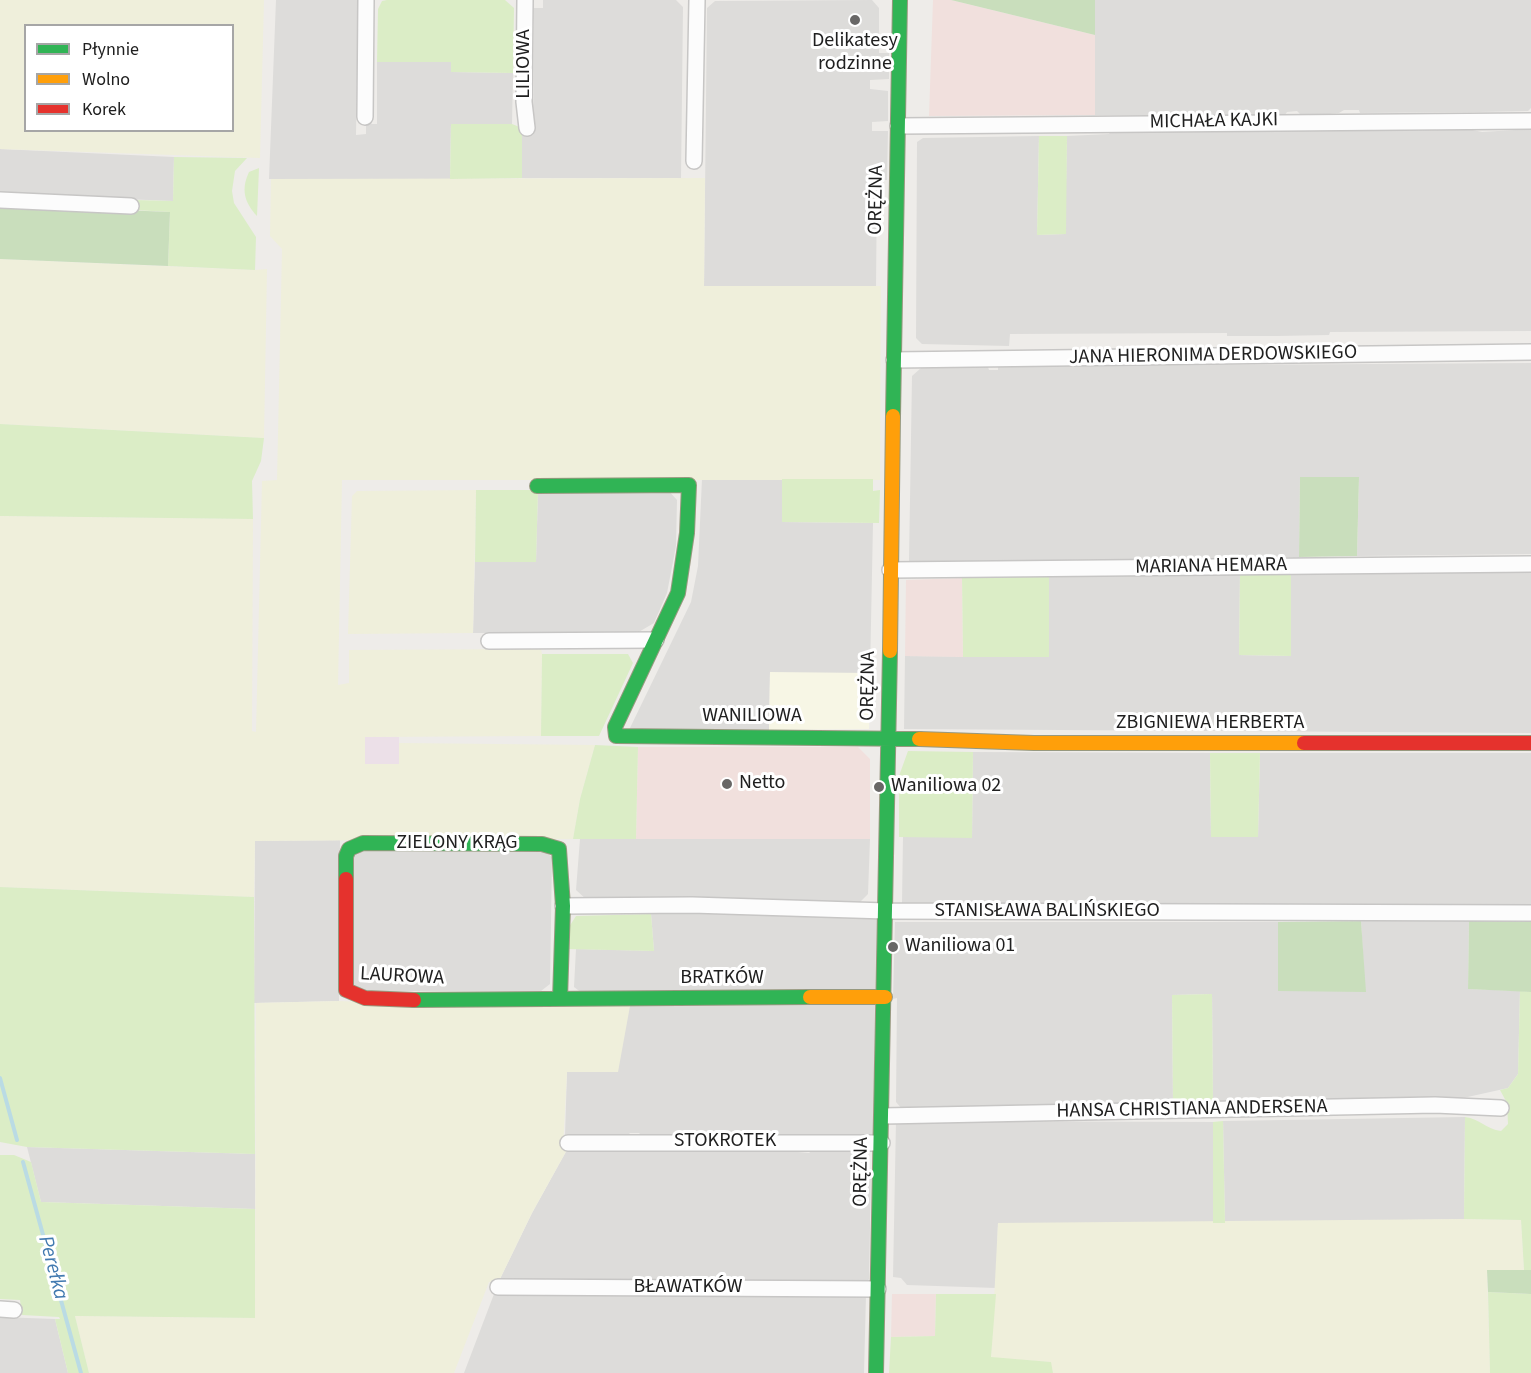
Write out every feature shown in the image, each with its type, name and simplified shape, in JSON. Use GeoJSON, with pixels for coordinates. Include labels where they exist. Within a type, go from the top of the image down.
{"type":"FeatureCollection","features":[{"type":"Feature","properties":{"kind":"street"},"geometry":{"type":"LineString","coordinates":[[365,117],[366,0]]}},
{"type":"Feature","properties":{"kind":"street","name":"LILIOWA"},"geometry":{"type":"LineString","coordinates":[[525,0],[524,102],[527,128]]}},
{"type":"Feature","properties":{"kind":"street"},"geometry":{"type":"LineString","coordinates":[[694,161],[697,0]]}},
{"type":"Feature","properties":{"kind":"street","name":"ORĘŻNA"},"geometry":{"type":"LineString","coordinates":[[876,1373],[883,1116],[900,0]]}},
{"type":"Feature","properties":{"kind":"street","name":"MICHAŁA KAJKI"},"geometry":{"type":"LineString","coordinates":[[898,126],[1531,121]]}},
{"type":"Feature","properties":{"kind":"street"},"geometry":{"type":"LineString","coordinates":[[0,200],[131,206]]}},
{"type":"Feature","properties":{"kind":"street","name":"JANA HIERONIMA DERDOWSKIEGO"},"geometry":{"type":"LineString","coordinates":[[894,360],[1531,352]]}},
{"type":"Feature","properties":{"kind":"street"},"geometry":{"type":"LineString","coordinates":[[489,641],[656,640],[668,618],[681,580],[687,533],[689,485],[537,486]]}},
{"type":"Feature","properties":{"kind":"street","name":"MARIANA HEMARA"},"geometry":{"type":"LineString","coordinates":[[890,570],[1531,564]]}},
{"type":"Feature","properties":{"kind":"street","name":"WANILIOWA"},"geometry":{"type":"LineString","coordinates":[[656,640],[615,727],[616,736],[888,738]]}},
{"type":"Feature","properties":{"kind":"street","name":"ZBIGNIEWA HERBERTA"},"geometry":{"type":"LineString","coordinates":[[888,738],[1034,743],[1531,743]]}},
{"type":"Feature","properties":{"kind":"street","name":"ZIELONY KRĄG"},"geometry":{"type":"LineString","coordinates":[[346,852],[352,846],[363,843],[542,844],[560,849],[562,906]]}},
{"type":"Feature","properties":{"kind":"street","name":"LAUROWA"},"geometry":{"type":"LineString","coordinates":[[346,852],[344,981],[346,990],[351,995],[361,998],[560,999]]}},
{"type":"Feature","properties":{"kind":"street","name":"STANISŁAWA BALIŃSKIEGO"},"geometry":{"type":"LineString","coordinates":[[562,906],[692,905],[886,911],[1531,913]]}},
{"type":"Feature","properties":{"kind":"street"},"geometry":{"type":"LineString","coordinates":[[560,999],[562,906]]}},
{"type":"Feature","properties":{"kind":"street","name":"BRATKÓW"},"geometry":{"type":"LineString","coordinates":[[560,999],[885,997]]}},
{"type":"Feature","properties":{"kind":"street","name":"HANSA CHRISTIANA ANDERSENA"},"geometry":{"type":"LineString","coordinates":[[883,1116],[1435,1105],[1501,1108]]}},
{"type":"Feature","properties":{"kind":"street","name":"STOKROTEK"},"geometry":{"type":"LineString","coordinates":[[568,1143],[882,1143]]}},
{"type":"Feature","properties":{"kind":"street","name":"BŁAWATKÓW"},"geometry":{"type":"LineString","coordinates":[[498,1287],[878,1289]]}},
{"type":"Feature","properties":{"kind":"shaded area"},"geometry":{"type":"Polygon","coordinates":[[[0,0],[264,0],[260,158],[0,149],[0,0]]]}},
{"type":"Feature","properties":{"kind":"shaded area"},"geometry":{"type":"Polygon","coordinates":[[[276,0],[358,0],[356,135],[366,134],[366,124],[377,124],[377,62],[451,62],[452,72],[513,73],[512,124],[451,124],[450,179],[269,179],[276,0]]]}},
{"type":"Feature","properties":{"kind":"shaded area"},"geometry":{"type":"Polygon","coordinates":[[[543,0],[676,0],[683,7],[681,178],[522,178],[522,128],[533,128],[534,8],[543,8],[543,0]]]}},
{"type":"Feature","properties":{"kind":"shaded area"},"geometry":{"type":"Polygon","coordinates":[[[872,0],[879,8],[879,53],[889,53],[889,79],[870,80],[870,89],[888,91],[888,121],[872,122],[872,131],[888,131],[887,180],[877,180],[876,288],[704,286],[707,8],[715,1],[872,0]]]}},
{"type":"Feature","properties":{"kind":"shaded area"},"geometry":{"type":"Polygon","coordinates":[[[933,0],[951,0],[1095,35],[1095,115],[929,116],[933,0]]]}},
{"type":"Feature","properties":{"kind":"shaded area"},"geometry":{"type":"Polygon","coordinates":[[[1095,0],[1531,0],[1531,108],[1528,111],[1478,112],[1360,113],[1359,110],[1344,110],[1339,113],[1320,115],[1301,115],[1297,111],[1287,112],[1285,115],[1253,116],[1249,110],[1235,110],[1234,115],[1095,115],[1095,0]]]}},
{"type":"Feature","properties":{"kind":"shaded area"},"geometry":{"type":"Polygon","coordinates":[[[1261,128],[1284,128],[1286,131],[1300,129],[1407,131],[1468,129],[1482,132],[1531,129],[1531,331],[1330,332],[1329,335],[1277,336],[1227,336],[1227,333],[1010,334],[1009,346],[922,344],[916,338],[917,142],[923,138],[1039,136],[1037,235],[1065,234],[1067,136],[1109,134],[1112,129],[1206,129],[1207,132],[1256,132],[1261,128]]]}},
{"type":"Feature","properties":{"kind":"shaded area"},"geometry":{"type":"Polygon","coordinates":[[[0,149],[174,157],[173,201],[0,194],[0,149]]]}},
{"type":"Feature","properties":{"kind":"shaded area"},"geometry":{"type":"Polygon","coordinates":[[[705,178],[704,286],[881,286],[880,480],[342,480],[338,685],[349,683],[349,650],[541,649],[542,654],[541,736],[365,737],[365,764],[399,764],[399,743],[595,745],[580,799],[573,839],[255,841],[254,897],[0,887],[0,516],[253,519],[252,731],[256,732],[262,481],[277,480],[282,249],[270,236],[271,179],[705,178]]]}},
{"type":"Feature","properties":{"kind":"shaded area"},"geometry":{"type":"Polygon","coordinates":[[[0,259],[267,269],[264,438],[0,424],[0,259]]]}},
{"type":"Feature","properties":{"kind":"shaded area"},"geometry":{"type":"Polygon","coordinates":[[[1531,363],[1531,554],[1357,556],[1359,477],[1300,477],[1299,557],[909,562],[912,376],[921,368],[988,367],[989,370],[998,370],[998,367],[1060,366],[1531,363]]]}},
{"type":"Feature","properties":{"kind":"shaded area"},"geometry":{"type":"Polygon","coordinates":[[[702,479],[782,479],[782,522],[873,523],[870,673],[770,673],[769,730],[629,730],[691,602],[698,566],[702,479]]]}},
{"type":"Feature","properties":{"kind":"shaded area"},"geometry":{"type":"Polygon","coordinates":[[[667,489],[677,500],[676,546],[667,593],[654,623],[637,633],[473,633],[475,562],[536,561],[538,490],[667,489]]]}},
{"type":"Feature","properties":{"kind":"shaded area"},"geometry":{"type":"Polygon","coordinates":[[[476,490],[473,633],[348,634],[352,496],[357,491],[476,490]]]}},
{"type":"Feature","properties":{"kind":"shaded area"},"geometry":{"type":"Polygon","coordinates":[[[1531,572],[1531,733],[904,729],[905,656],[1049,657],[1049,575],[1240,573],[1239,655],[1290,656],[1291,574],[1531,572]]]}},
{"type":"Feature","properties":{"kind":"shaded area"},"geometry":{"type":"Polygon","coordinates":[[[962,578],[963,657],[905,656],[906,580],[962,578]]]}},
{"type":"Feature","properties":{"kind":"shaded area"},"geometry":{"type":"Polygon","coordinates":[[[770,672],[870,673],[869,729],[769,730],[770,672]]]}},
{"type":"Feature","properties":{"kind":"shaded area"},"geometry":{"type":"Polygon","coordinates":[[[364,737],[399,737],[399,764],[365,764],[364,737]]]}},
{"type":"Feature","properties":{"kind":"shaded area"},"geometry":{"type":"Polygon","coordinates":[[[638,747],[858,747],[870,759],[870,839],[636,839],[638,747]]]}},
{"type":"Feature","properties":{"kind":"shaded area"},"geometry":{"type":"Polygon","coordinates":[[[973,752],[1210,753],[1211,837],[1258,837],[1260,753],[1531,753],[1531,905],[902,903],[903,837],[972,837],[973,752]]]}},
{"type":"Feature","properties":{"kind":"shaded area"},"geometry":{"type":"Polygon","coordinates":[[[580,839],[870,839],[868,894],[858,904],[735,899],[587,900],[576,890],[580,839]]]}},
{"type":"Feature","properties":{"kind":"shaded area"},"geometry":{"type":"Polygon","coordinates":[[[340,840],[339,1001],[254,1003],[255,841],[340,840]]]}},
{"type":"Feature","properties":{"kind":"shaded area"},"geometry":{"type":"Polygon","coordinates":[[[360,850],[543,850],[552,857],[550,984],[541,991],[358,991],[351,984],[353,857],[360,850]]]}},
{"type":"Feature","properties":{"kind":"shaded area"},"geometry":{"type":"Polygon","coordinates":[[[651,914],[877,914],[875,993],[582,993],[574,987],[576,949],[654,951],[651,914]]]}},
{"type":"Feature","properties":{"kind":"shaded area"},"geometry":{"type":"Polygon","coordinates":[[[1361,921],[1469,921],[1468,989],[1520,991],[1518,1074],[1508,1088],[1463,1098],[1274,1102],[1272,1098],[1242,1098],[1238,1103],[1213,1103],[1212,994],[1172,995],[1173,1103],[902,1109],[896,1102],[897,998],[893,999],[895,922],[1278,922],[1278,991],[1365,991],[1361,921]]]}},
{"type":"Feature","properties":{"kind":"shaded area"},"geometry":{"type":"Polygon","coordinates":[[[339,1001],[431,1005],[630,1006],[618,1072],[567,1072],[563,1148],[568,1148],[532,1213],[499,1281],[489,1282],[454,1373],[89,1373],[75,1316],[255,1318],[256,1003],[339,1001]]]}},
{"type":"Feature","properties":{"kind":"shaded area"},"geometry":{"type":"Polygon","coordinates":[[[875,1001],[873,1135],[642,1136],[639,1133],[630,1133],[627,1136],[565,1136],[567,1072],[630,1006],[875,1001]]]}},
{"type":"Feature","properties":{"kind":"shaded area"},"geometry":{"type":"Polygon","coordinates":[[[1465,1117],[1464,1219],[1225,1223],[1223,1121],[1465,1117]]]}},
{"type":"Feature","properties":{"kind":"shaded area"},"geometry":{"type":"Polygon","coordinates":[[[896,1121],[1213,1122],[1213,1223],[998,1223],[996,1288],[907,1285],[901,1278],[893,1277],[896,1121]]]}},
{"type":"Feature","properties":{"kind":"shaded area"},"geometry":{"type":"Polygon","coordinates":[[[27,1147],[255,1154],[255,1209],[41,1202],[27,1147]]]}},
{"type":"Feature","properties":{"kind":"shaded area"},"geometry":{"type":"Polygon","coordinates":[[[568,1148],[701,1148],[704,1151],[715,1152],[716,1148],[794,1148],[798,1152],[809,1153],[814,1149],[866,1150],[865,1169],[871,1176],[869,1279],[866,1283],[499,1281],[532,1213],[568,1148]]]}},
{"type":"Feature","properties":{"kind":"shaded area"},"geometry":{"type":"Polygon","coordinates":[[[1521,1220],[1524,1270],[1487,1270],[1490,1373],[1053,1373],[1050,1362],[991,1358],[998,1223],[1521,1220]]]}},
{"type":"Feature","properties":{"kind":"shaded area"},"geometry":{"type":"Polygon","coordinates":[[[494,1294],[866,1295],[864,1373],[464,1373],[494,1294]]]}},
{"type":"Feature","properties":{"kind":"shaded area"},"geometry":{"type":"Polygon","coordinates":[[[892,1294],[936,1294],[935,1336],[891,1337],[892,1294]]]}},
{"type":"Feature","properties":{"kind":"shaded area"},"geometry":{"type":"Polygon","coordinates":[[[0,1317],[55,1319],[68,1373],[0,1373],[0,1317]]]}},
{"type":"Feature","properties":{"kind":"green space"},"geometry":{"type":"Polygon","coordinates":[[[505,0],[514,8],[513,73],[451,72],[451,62],[377,62],[378,9],[382,1],[505,0]]]}},
{"type":"Feature","properties":{"kind":"green space"},"geometry":{"type":"Polygon","coordinates":[[[951,0],[1095,0],[1095,35],[951,0]]]}},
{"type":"Feature","properties":{"kind":"green space"},"geometry":{"type":"Polygon","coordinates":[[[451,124],[512,124],[522,128],[522,178],[450,179],[451,124]]]}},
{"type":"Feature","properties":{"kind":"green space"},"geometry":{"type":"Polygon","coordinates":[[[1039,136],[1067,136],[1066,234],[1037,235],[1039,136]]]}},
{"type":"Feature","properties":{"kind":"green space"},"geometry":{"type":"Polygon","coordinates":[[[174,157],[247,158],[235,171],[232,191],[234,203],[256,237],[255,270],[168,266],[170,212],[134,210],[134,200],[173,201],[174,157]]]}},
{"type":"Feature","properties":{"kind":"green space"},"geometry":{"type":"Polygon","coordinates":[[[259,168],[257,216],[249,206],[245,195],[245,184],[249,172],[259,168]]]}},
{"type":"Feature","properties":{"kind":"green space"},"geometry":{"type":"Polygon","coordinates":[[[0,205],[170,212],[168,266],[0,259],[0,205]]]}},
{"type":"Feature","properties":{"kind":"green space"},"geometry":{"type":"Polygon","coordinates":[[[0,424],[264,438],[261,461],[252,481],[253,519],[0,516],[0,424]]]}},
{"type":"Feature","properties":{"kind":"green space"},"geometry":{"type":"Polygon","coordinates":[[[1300,477],[1359,477],[1357,556],[1299,557],[1300,477]]]}},
{"type":"Feature","properties":{"kind":"green space"},"geometry":{"type":"Polygon","coordinates":[[[782,479],[873,479],[873,491],[880,490],[879,523],[782,522],[782,479]]]}},
{"type":"Feature","properties":{"kind":"green space"},"geometry":{"type":"Polygon","coordinates":[[[476,490],[538,490],[536,562],[475,562],[476,490]]]}},
{"type":"Feature","properties":{"kind":"green space"},"geometry":{"type":"Polygon","coordinates":[[[1240,573],[1291,574],[1291,656],[1239,655],[1240,573]]]}},
{"type":"Feature","properties":{"kind":"green space"},"geometry":{"type":"Polygon","coordinates":[[[1049,575],[1049,657],[963,657],[962,578],[1049,575]]]}},
{"type":"Feature","properties":{"kind":"green space"},"geometry":{"type":"Polygon","coordinates":[[[542,654],[628,654],[633,663],[599,736],[541,736],[542,654]]]}},
{"type":"Feature","properties":{"kind":"green space"},"geometry":{"type":"Polygon","coordinates":[[[595,745],[638,747],[636,839],[573,839],[580,799],[595,745]]]}},
{"type":"Feature","properties":{"kind":"green space"},"geometry":{"type":"Polygon","coordinates":[[[908,751],[973,752],[972,838],[899,837],[899,776],[908,751]]]}},
{"type":"Feature","properties":{"kind":"green space"},"geometry":{"type":"Polygon","coordinates":[[[1210,753],[1260,753],[1258,837],[1211,837],[1210,753]]]}},
{"type":"Feature","properties":{"kind":"green space"},"geometry":{"type":"Polygon","coordinates":[[[0,887],[254,897],[255,1154],[27,1147],[0,1142],[0,887]]]}},
{"type":"Feature","properties":{"kind":"green space"},"geometry":{"type":"Polygon","coordinates":[[[651,914],[654,951],[567,949],[567,930],[576,916],[651,914]]]}},
{"type":"Feature","properties":{"kind":"green space"},"geometry":{"type":"Polygon","coordinates":[[[1361,921],[1366,992],[1278,991],[1278,922],[1361,921]]]}},
{"type":"Feature","properties":{"kind":"green space"},"geometry":{"type":"Polygon","coordinates":[[[1469,921],[1531,922],[1531,992],[1468,989],[1469,921]]]}},
{"type":"Feature","properties":{"kind":"green space"},"geometry":{"type":"Polygon","coordinates":[[[1520,991],[1531,992],[1531,1270],[1524,1270],[1521,1220],[1464,1219],[1465,1117],[1501,1131],[1508,1124],[1507,1103],[1500,1090],[1508,1088],[1518,1074],[1520,991]]]}},
{"type":"Feature","properties":{"kind":"green space"},"geometry":{"type":"Polygon","coordinates":[[[1212,994],[1213,1103],[1173,1103],[1172,995],[1212,994]]]}},
{"type":"Feature","properties":{"kind":"green space"},"geometry":{"type":"Polygon","coordinates":[[[1223,1121],[1225,1223],[1213,1223],[1213,1122],[1223,1121]]]}},
{"type":"Feature","properties":{"kind":"green space"},"geometry":{"type":"Polygon","coordinates":[[[0,1155],[14,1155],[31,1162],[41,1202],[255,1209],[255,1318],[75,1316],[89,1373],[68,1373],[55,1319],[60,1319],[59,1317],[22,1315],[20,1300],[0,1299],[0,1155]]]}},
{"type":"Feature","properties":{"kind":"green space"},"geometry":{"type":"Polygon","coordinates":[[[1487,1270],[1531,1270],[1531,1294],[1488,1292],[1487,1270]]]}},
{"type":"Feature","properties":{"kind":"green space"},"geometry":{"type":"Polygon","coordinates":[[[1488,1292],[1531,1294],[1531,1373],[1490,1373],[1488,1292]]]}},
{"type":"Feature","properties":{"kind":"green space"},"geometry":{"type":"Polygon","coordinates":[[[936,1294],[996,1294],[991,1357],[1051,1362],[1053,1373],[889,1373],[891,1337],[935,1336],[936,1294]]]}},
{"type":"Feature","properties":{"kind":"waterway","name":"Perełka"},"geometry":{"type":"LineString","coordinates":[[0,1078],[17,1140]]}},
{"type":"Feature","properties":{"kind":"waterway","name":"Perełka"},"geometry":{"type":"LineString","coordinates":[[23,1162],[81,1373]]}},
{"type":"Feature","properties":{"kind":"traffic: fast"},"geometry":{"type":"LineString","coordinates":[[893,416],[900,0]]}},
{"type":"Feature","properties":{"kind":"traffic: fast"},"geometry":{"type":"LineString","coordinates":[[537,486],[689,485],[687,533],[678,593],[615,727],[616,736],[919,739]]}},
{"type":"Feature","properties":{"kind":"traffic: fast"},"geometry":{"type":"LineString","coordinates":[[876,1373],[890,651]]}},
{"type":"Feature","properties":{"kind":"traffic: fast"},"geometry":{"type":"LineString","coordinates":[[346,879],[346,856],[349,849],[363,843],[542,844],[559,849],[563,906],[560,999]]}},
{"type":"Feature","properties":{"kind":"traffic: fast"},"geometry":{"type":"LineString","coordinates":[[414,1000],[810,997]]}},
{"type":"Feature","properties":{"kind":"traffic: slow"},"geometry":{"type":"LineString","coordinates":[[890,651],[893,416]]}},
{"type":"Feature","properties":{"kind":"traffic: slow"},"geometry":{"type":"LineString","coordinates":[[919,739],[1034,743],[1304,743]]}},
{"type":"Feature","properties":{"kind":"traffic: slow"},"geometry":{"type":"LineString","coordinates":[[810,997],[885,997]]}},
{"type":"Feature","properties":{"kind":"traffic: jam"},"geometry":{"type":"LineString","coordinates":[[1304,743],[1531,743]]}},
{"type":"Feature","properties":{"kind":"traffic: jam"},"geometry":{"type":"LineString","coordinates":[[346,879],[346,990],[365,998],[414,1000]]}},
{"type":"Feature","properties":{"kind":"place","name":"Delikatesy rodzinne"},"geometry":{"type":"Point","coordinates":[855,20]}},
{"type":"Feature","properties":{"kind":"place","name":"Netto"},"geometry":{"type":"Point","coordinates":[727,784]}},
{"type":"Feature","properties":{"kind":"place","name":"Waniliowa 02"},"geometry":{"type":"Point","coordinates":[879,787]}},
{"type":"Feature","properties":{"kind":"place","name":"Waniliowa 01"},"geometry":{"type":"Point","coordinates":[893,947]}}]}
